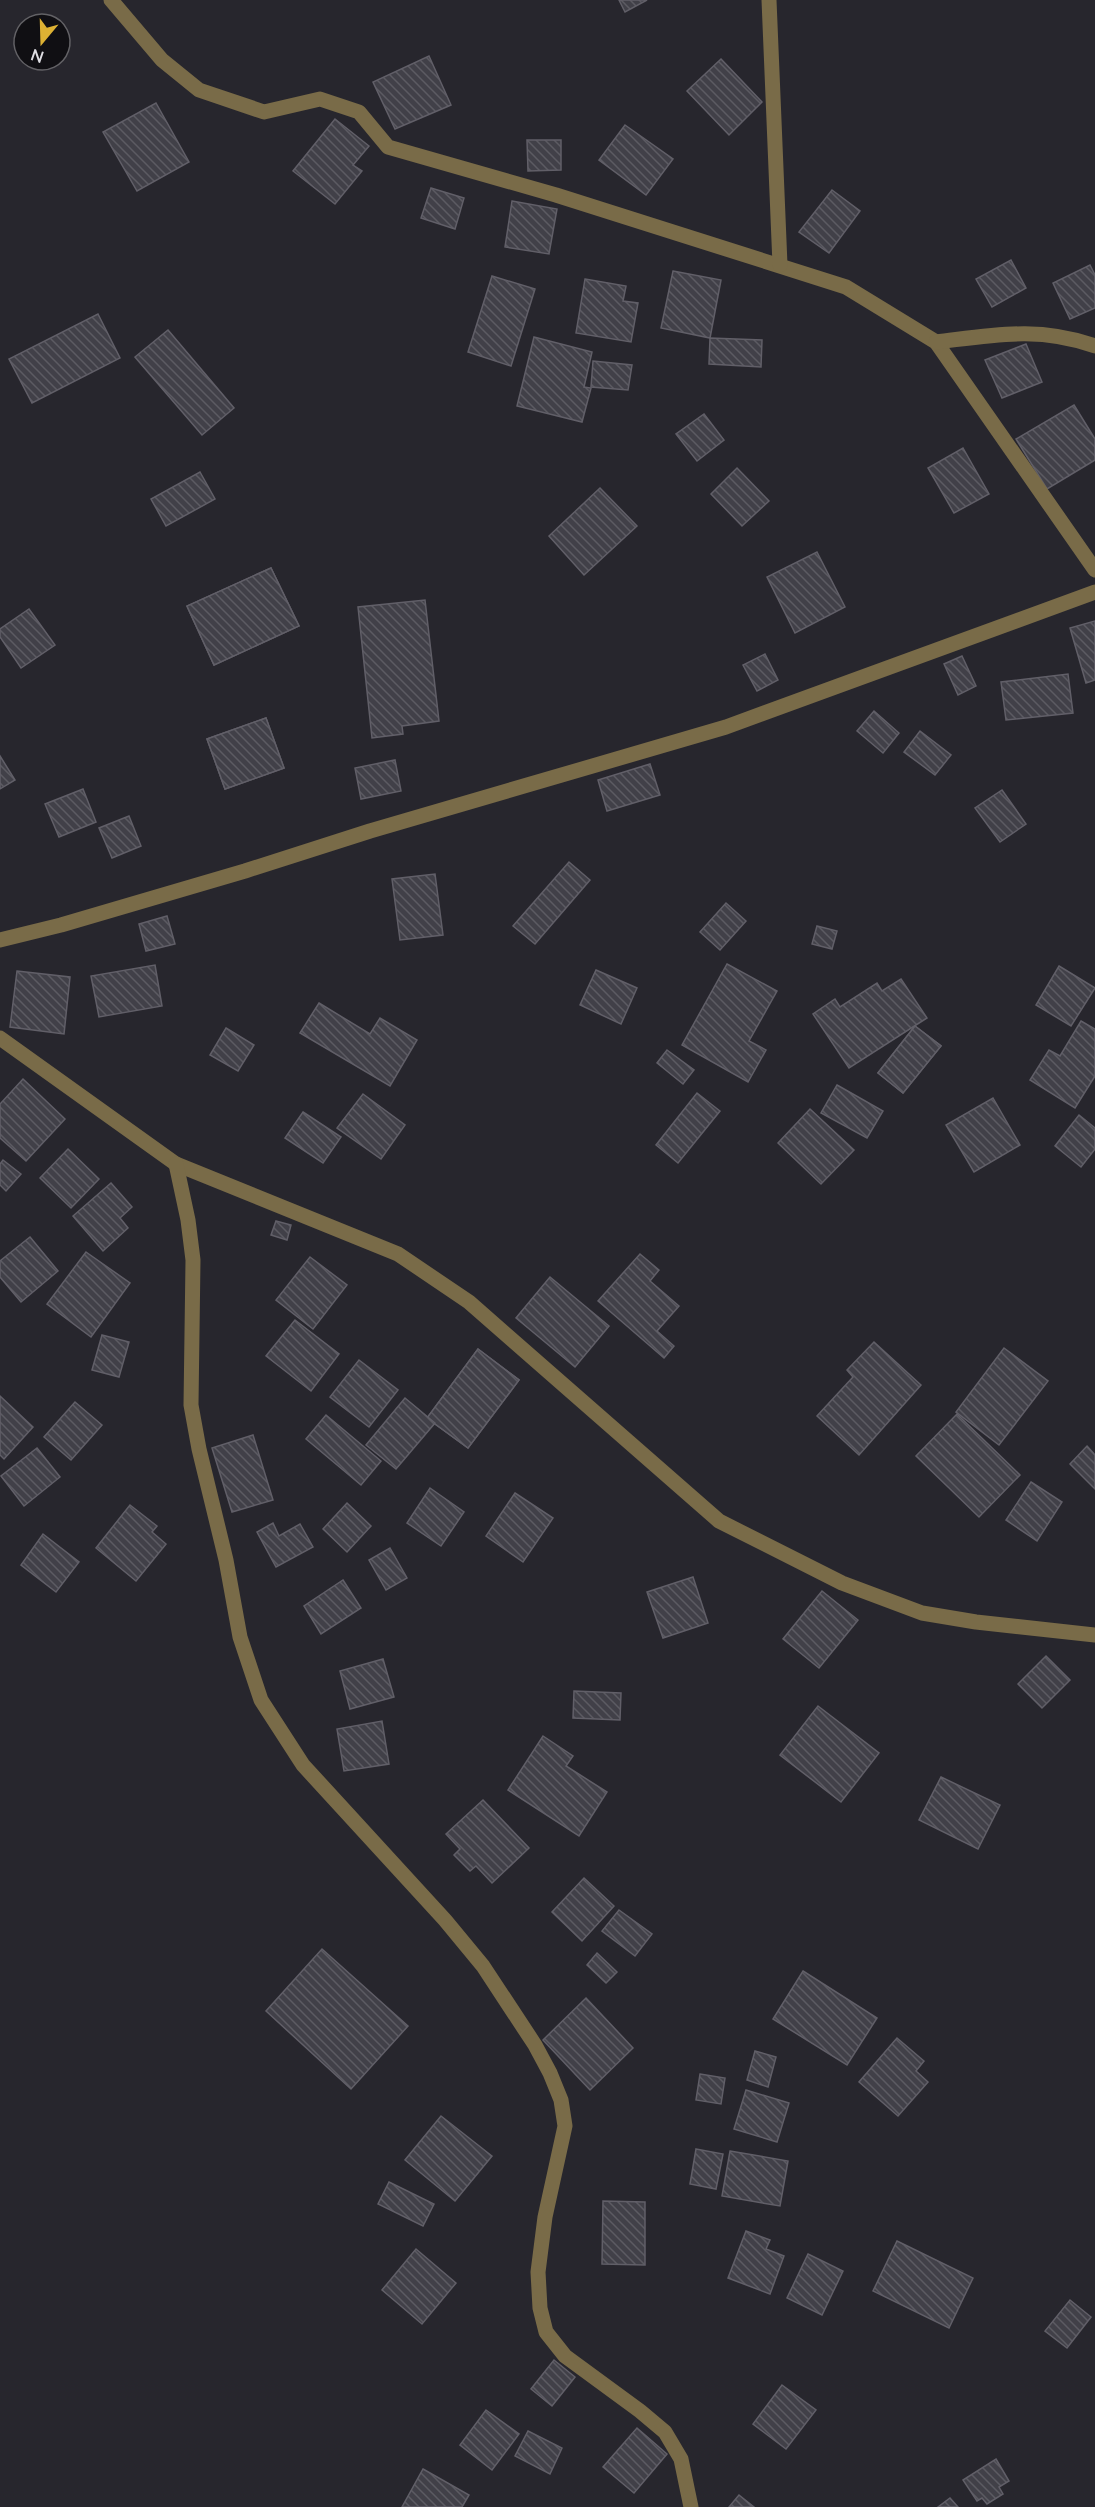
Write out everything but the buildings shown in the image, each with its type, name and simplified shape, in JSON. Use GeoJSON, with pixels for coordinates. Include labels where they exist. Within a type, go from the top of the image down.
{"type":"FeatureCollection","features":[{"type":"Feature","properties":{"kind":"street"},"geometry":{"type":"LineString","coordinates":[[111,0],[162,60],[199,90],[264,112],[320,99],[359,112],[388,147],[556,195],[846,287],[936,342],[1095,570]]}},
{"type":"Feature","properties":{"kind":"street"},"geometry":{"type":"LineString","coordinates":[[769,0],[780,265]]}},
{"type":"Feature","properties":{"kind":"street"},"geometry":{"type":"LineString","coordinates":[[936,342],[1027,332],[1068,337],[1095,346]]}},
{"type":"Feature","properties":{"kind":"street"},"geometry":{"type":"LineString","coordinates":[[0,940],[61,925],[245,871],[369,831],[726,727],[1095,592]]}},
{"type":"Feature","properties":{"kind":"street"},"geometry":{"type":"LineString","coordinates":[[0,1038],[176,1164],[398,1254],[469,1302],[719,1521],[842,1583],[922,1613],[976,1622],[1095,1635]]}},
{"type":"Feature","properties":{"kind":"street"},"geometry":{"type":"LineString","coordinates":[[176,1164],[188,1220],[193,1260],[191,1405],[199,1449],[226,1560],[240,1637],[261,1700],[303,1764],[445,1920],[483,1966],[535,2045],[550,2073],[561,2100],[565,2126],[545,2217],[538,2272],[540,2308],[546,2332],[565,2356],[640,2411],[665,2433],[681,2459],[691,2507]]}}]}
